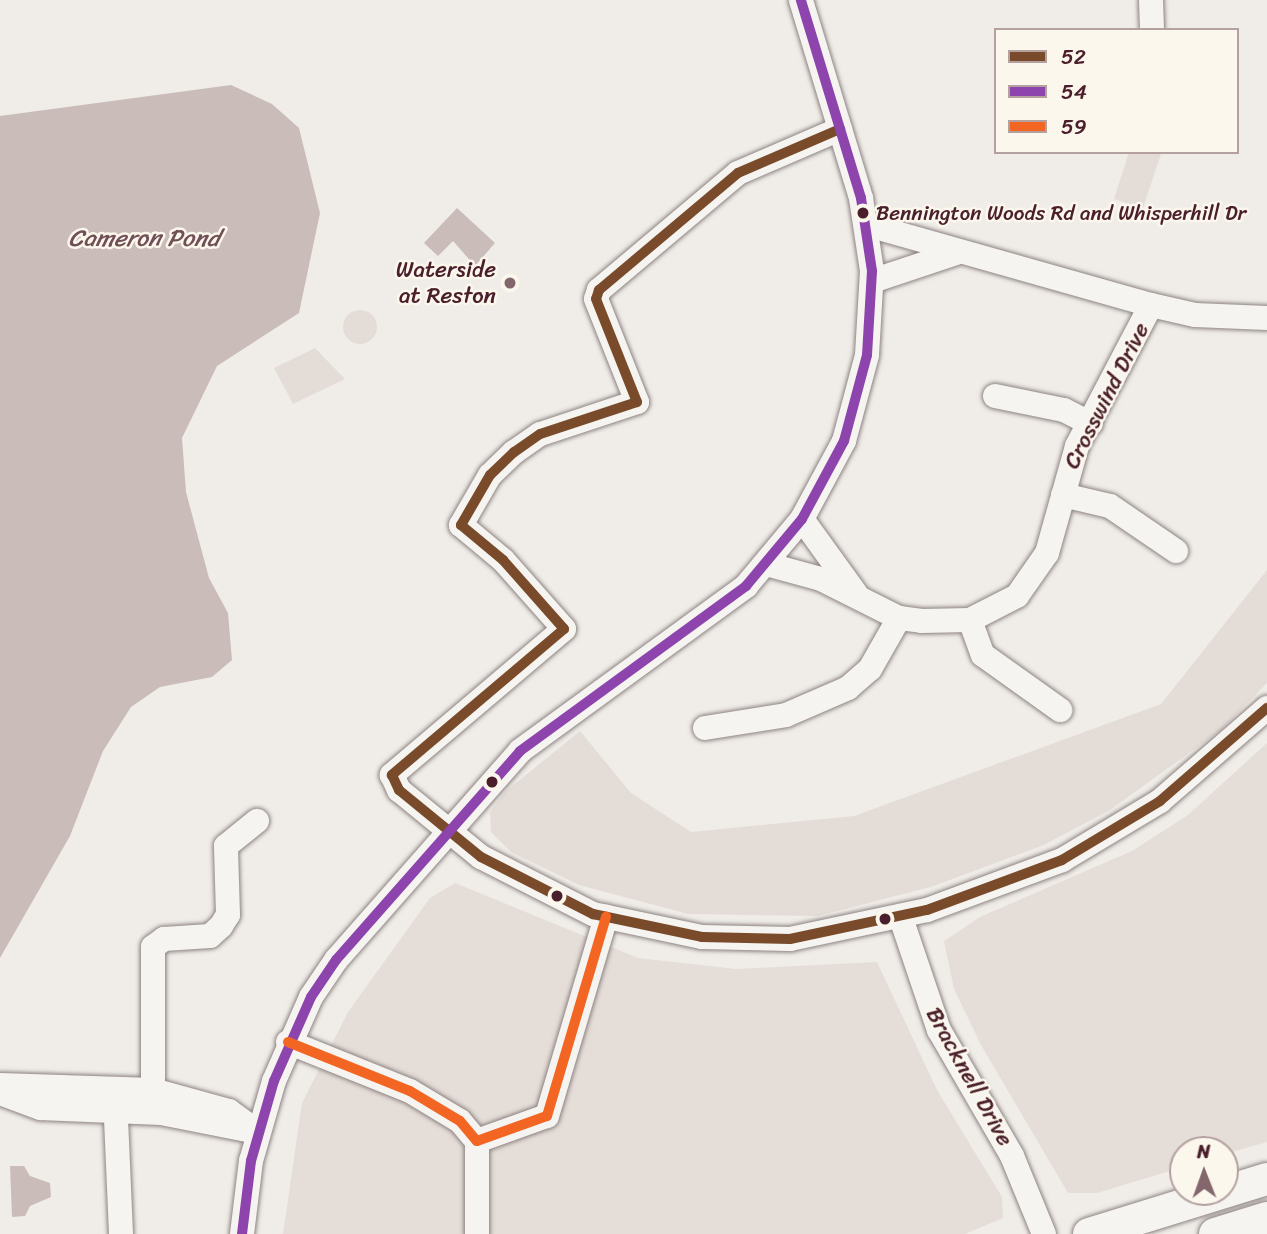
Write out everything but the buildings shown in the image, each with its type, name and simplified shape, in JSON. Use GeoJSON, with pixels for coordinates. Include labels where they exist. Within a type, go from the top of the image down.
{"type":"FeatureCollection","features":[{"type":"Feature","properties":{"kind":"main road"},"geometry":{"type":"LineString","coordinates":[[1089,1234],[1267,1180]]}},
{"type":"Feature","properties":{"kind":"main road"},"geometry":{"type":"LineString","coordinates":[[1215,1234],[1267,1218]]}},
{"type":"Feature","properties":{"kind":"street"},"geometry":{"type":"LineString","coordinates":[[242,1234],[258,1132],[288,1042],[336,960],[446,830],[556,719],[712,615],[766,564],[802,519],[858,398],[872,281],[868,225],[801,0]]}},
{"type":"Feature","properties":{"kind":"street"},"geometry":{"type":"LineString","coordinates":[[1151,0],[1152,28]]}},
{"type":"Feature","properties":{"kind":"street"},"geometry":{"type":"LineString","coordinates":[[840,129],[738,173],[606,281],[596,299],[637,402],[540,434],[490,475],[461,526],[503,560],[564,629],[392,775],[409,802],[517,879],[606,917],[745,940],[849,931],[901,918],[1040,869],[1116,829],[1203,769],[1267,708]]}},
{"type":"Feature","properties":{"kind":"street"},"geometry":{"type":"LineString","coordinates":[[868,225],[956,253],[1151,305],[1195,315],[1267,318]]}},
{"type":"Feature","properties":{"kind":"street"},"geometry":{"type":"LineString","coordinates":[[872,281],[956,253]]}},
{"type":"Feature","properties":{"kind":"street","name":"Crosswind Drive"},"geometry":{"type":"LineString","coordinates":[[766,564],[856,595],[899,618],[971,620],[1017,596],[1037,575],[1063,495],[1091,424],[1151,305]]}},
{"type":"Feature","properties":{"kind":"street"},"geometry":{"type":"LineString","coordinates":[[995,396],[1064,410],[1091,424]]}},
{"type":"Feature","properties":{"kind":"street"},"geometry":{"type":"LineString","coordinates":[[1063,495],[1110,506],[1176,551]]}},
{"type":"Feature","properties":{"kind":"street","name":"Crosswind Drive"},"geometry":{"type":"LineString","coordinates":[[802,519],[856,595]]}},
{"type":"Feature","properties":{"kind":"street"},"geometry":{"type":"LineString","coordinates":[[705,728],[786,715],[828,699],[870,668],[899,618]]}},
{"type":"Feature","properties":{"kind":"street"},"geometry":{"type":"LineString","coordinates":[[971,620],[983,655],[1060,710]]}},
{"type":"Feature","properties":{"kind":"street"},"geometry":{"type":"LineString","coordinates":[[153,1090],[153,947],[164,939],[210,936],[220,926],[228,915],[226,846],[257,821]]}},
{"type":"Feature","properties":{"kind":"street"},"geometry":{"type":"LineString","coordinates":[[477,1141],[547,1116],[606,917]]}},
{"type":"Feature","properties":{"kind":"street","name":"Bracknell Drive"},"geometry":{"type":"LineString","coordinates":[[901,918],[939,1030],[1012,1156],[1044,1234]]}},
{"type":"Feature","properties":{"kind":"street"},"geometry":{"type":"LineString","coordinates":[[288,1042],[410,1090],[460,1121],[477,1141],[477,1234]]}},
{"type":"Feature","properties":{"kind":"street"},"geometry":{"type":"LineString","coordinates":[[0,1085],[116,1101],[161,1113],[258,1132]]}},
{"type":"Feature","properties":{"kind":"street"},"geometry":{"type":"LineString","coordinates":[[0,1093],[40,1108],[116,1101],[153,1090],[229,1111],[258,1132]]}},
{"type":"Feature","properties":{"kind":"street"},"geometry":{"type":"LineString","coordinates":[[116,1101],[121,1234]]}},
{"type":"Feature","properties":{"kind":"shaded area"},"geometry":{"type":"Polygon","coordinates":[[[1128,154],[1161,154],[1143,208],[1114,199],[1128,154]]]}},
{"type":"Feature","properties":{"kind":"shaded area"},"geometry":{"type":"Polygon","coordinates":[[[360,310],[372,315],[377,327],[372,339],[360,344],[348,339],[343,327],[348,315],[360,310]]]}},
{"type":"Feature","properties":{"kind":"shaded area"},"geometry":{"type":"Polygon","coordinates":[[[315,348],[345,379],[293,404],[274,368],[315,348]]]}},
{"type":"Feature","properties":{"kind":"shaded area"},"geometry":{"type":"Polygon","coordinates":[[[1267,570],[1267,683],[1221,730],[1110,810],[1044,845],[931,887],[818,916],[688,914],[579,885],[511,852],[491,832],[490,812],[505,792],[580,731],[631,793],[691,832],[854,816],[1161,704],[1267,570]]]}},
{"type":"Feature","properties":{"kind":"shaded area"},"geometry":{"type":"Polygon","coordinates":[[[1267,743],[1267,1142],[1239,1150],[1239,1136],[1169,1136],[1169,1171],[1097,1193],[1068,1193],[981,1045],[954,989],[944,941],[980,917],[1132,851],[1188,815],[1267,743]]]}},
{"type":"Feature","properties":{"kind":"shaded area"},"geometry":{"type":"Polygon","coordinates":[[[455,883],[638,958],[736,969],[877,962],[937,1090],[1002,1197],[1003,1218],[965,1234],[283,1234],[302,1103],[348,1012],[430,898],[455,883]]]}},
{"type":"Feature","properties":{"kind":"water","name":"Cameron Pond"},"geometry":{"type":"Polygon","coordinates":[[[231,85],[272,104],[299,128],[320,213],[299,313],[217,366],[182,438],[186,492],[209,578],[228,613],[232,660],[212,677],[160,687],[131,707],[103,751],[70,836],[0,958],[0,116],[231,85]]]}},
{"type":"Feature","properties":{"kind":"water"},"geometry":{"type":"Polygon","coordinates":[[[457,208],[495,243],[475,266],[453,241],[438,256],[424,243],[457,208]]]}},
{"type":"Feature","properties":{"kind":"water"},"geometry":{"type":"Polygon","coordinates":[[[10,1166],[24,1166],[30,1176],[50,1183],[51,1197],[30,1206],[25,1216],[12,1217],[10,1166]]]}},
{"type":"Feature","properties":{"kind":"transit line","name":"54"},"geometry":{"type":"LineString","coordinates":[[242,1234],[251,1161],[274,1081],[311,997],[336,960],[520,751],[746,586],[802,519],[844,441],[867,355],[872,271],[861,198],[801,0]]}},
{"type":"Feature","properties":{"kind":"transit line","name":"52"},"geometry":{"type":"LineString","coordinates":[[840,129],[738,173],[599,290],[596,299],[637,402],[540,434],[514,452],[490,475],[461,525],[503,560],[564,629],[392,775],[399,790],[481,857],[593,914],[702,937],[790,939],[927,910],[1062,860],[1160,801],[1267,708]]}},
{"type":"Feature","properties":{"kind":"transit line","name":"59"},"geometry":{"type":"LineString","coordinates":[[288,1042],[410,1091],[460,1121],[477,1141],[547,1116],[606,917]]}},
{"type":"Feature","properties":{"kind":"place","name":"Bennington Woods Rd and Whisperhill Dr"},"geometry":{"type":"Point","coordinates":[863,213]}},
{"type":"Feature","properties":{"kind":"place","name":"Waterside at Reston"},"geometry":{"type":"Point","coordinates":[510,283]}}]}
